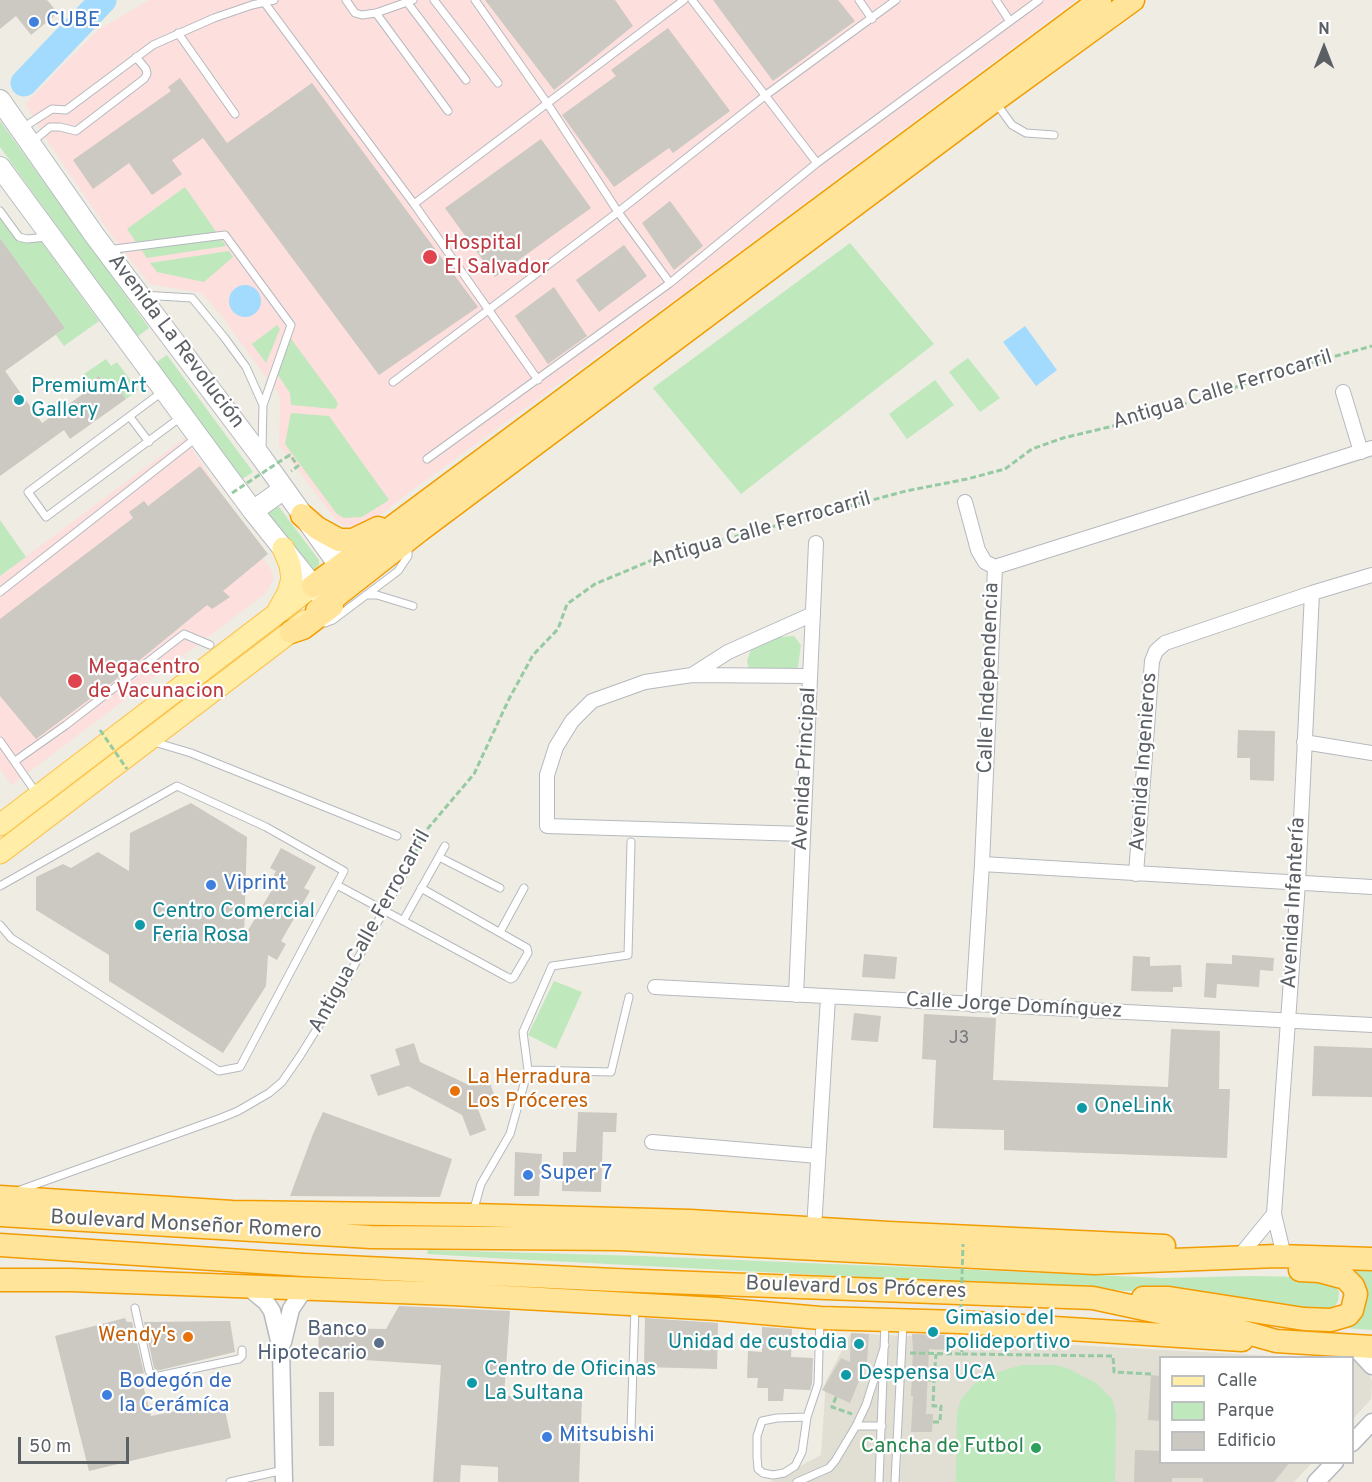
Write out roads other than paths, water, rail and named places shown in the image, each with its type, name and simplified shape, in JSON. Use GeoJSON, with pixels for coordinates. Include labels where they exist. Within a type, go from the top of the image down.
{"type":"FeatureCollection","features":[{"type":"Feature","properties":{"kind":"highway"},"geometry":{"type":"LineString","coordinates":[[302,515],[324,533],[346,541],[366,534],[421,505],[564,411],[989,94],[1100,0]]}},
{"type":"Feature","properties":{"kind":"highway"},"geometry":{"type":"LineString","coordinates":[[989,94],[1133,0]]}},
{"type":"Feature","properties":{"kind":"highway"},"geometry":{"type":"LineString","coordinates":[[311,611],[414,539],[564,411]]}},
{"type":"Feature","properties":{"kind":"highway"},"geometry":{"type":"LineString","coordinates":[[353,582],[421,505]]}},
{"type":"Feature","properties":{"kind":"highway"},"geometry":{"type":"LineString","coordinates":[[311,611],[414,539]]}},
{"type":"Feature","properties":{"kind":"highway"},"geometry":{"type":"LineString","coordinates":[[0,1201],[232,1212],[690,1221],[1200,1248],[1280,1256]]}},
{"type":"Feature","properties":{"kind":"highway","name":"Boulevard Monseñor Romero"},"geometry":{"type":"LineString","coordinates":[[0,1201],[371,1236]]}},
{"type":"Feature","properties":{"kind":"highway"},"geometry":{"type":"LineString","coordinates":[[443,1215],[533,1223],[619,1239]]}},
{"type":"Feature","properties":{"kind":"highway","name":"Boulevard Los Próceres"},"geometry":{"type":"LineString","coordinates":[[371,1236],[619,1239],[1095,1263],[1280,1256],[1372,1259]]}},
{"type":"Feature","properties":{"kind":"highway","name":"Boulevard Monseñor Romero"},"geometry":{"type":"LineString","coordinates":[[0,1245],[370,1268]]}},
{"type":"Feature","properties":{"kind":"highway"},"geometry":{"type":"LineString","coordinates":[[1093,1298],[1169,1298],[1304,1319],[1331,1320],[1348,1315],[1352,1310],[1356,1294],[1353,1286],[1345,1278],[1319,1271],[1180,1273],[1095,1263]]}},
{"type":"Feature","properties":{"kind":"highway","name":"Boulevard Los Próceres"},"geometry":{"type":"LineString","coordinates":[[370,1268],[614,1280],[1093,1298],[1220,1325],[1276,1341],[1372,1347]]}},
{"type":"Feature","properties":{"kind":"highway"},"geometry":{"type":"LineString","coordinates":[[0,1280],[70,1280],[453,1294],[544,1301],[635,1304],[820,1318],[960,1322],[1215,1340],[1276,1341]]}},
{"type":"Feature","properties":{"kind":"highway"},"geometry":{"type":"LineString","coordinates":[[453,1294],[534,1290],[614,1280]]}},
{"type":"Feature","properties":{"kind":"main road","name":"Avenida La Revolución"},"geometry":{"type":"LineString","coordinates":[[0,100],[105,250],[262,458],[287,480],[302,515],[353,582]]}},
{"type":"Feature","properties":{"kind":"main road","name":"Avenida La Revolución"},"geometry":{"type":"LineString","coordinates":[[0,167],[198,437],[283,548],[311,611]]}},
{"type":"Feature","properties":{"kind":"main road"},"geometry":{"type":"LineString","coordinates":[[253,511],[287,480]]}},
{"type":"Feature","properties":{"kind":"main road"},"geometry":{"type":"LineString","coordinates":[[0,825],[276,614],[288,593],[292,579],[283,548]]}},
{"type":"Feature","properties":{"kind":"main road"},"geometry":{"type":"LineString","coordinates":[[276,614],[311,611]]}},
{"type":"Feature","properties":{"kind":"main road"},"geometry":{"type":"LineString","coordinates":[[0,853],[149,741],[311,611]]}},
{"type":"Feature","properties":{"kind":"street"},"geometry":{"type":"LineString","coordinates":[[1343,392],[1366,450]]}},
{"type":"Feature","properties":{"kind":"street","name":"Calle Independencia"},"geometry":{"type":"LineString","coordinates":[[973,1005],[982,864],[995,567],[1366,450]]}},
{"type":"Feature","properties":{"kind":"street"},"geometry":{"type":"LineString","coordinates":[[965,502],[978,550],[985,562],[995,567]]}},
{"type":"Feature","properties":{"kind":"street","name":"Avenida Principal"},"geometry":{"type":"LineString","coordinates":[[796,995],[816,543]]}},
{"type":"Feature","properties":{"kind":"street"},"geometry":{"type":"LineString","coordinates":[[1312,593],[1372,575]]}},
{"type":"Feature","properties":{"kind":"street","name":"Avenida Ingenieros"},"geometry":{"type":"LineString","coordinates":[[1136,874],[1152,661],[1156,651],[1166,643],[1312,593]]}},
{"type":"Feature","properties":{"kind":"street","name":"Avenida Infantería"},"geometry":{"type":"LineString","coordinates":[[1280,1256],[1274,1214],[1298,883],[1312,593]]}},
{"type":"Feature","properties":{"kind":"street"},"geometry":{"type":"LineString","coordinates":[[692,675],[728,652],[813,614]]}},
{"type":"Feature","properties":{"kind":"street"},"geometry":{"type":"LineString","coordinates":[[803,834],[547,826],[547,775],[556,747],[572,721],[592,701],[645,682],[692,675],[810,676]]}},
{"type":"Feature","properties":{"kind":"street"},"geometry":{"type":"LineString","coordinates":[[1304,742],[1372,753]]}},
{"type":"Feature","properties":{"kind":"street"},"geometry":{"type":"LineString","coordinates":[[982,864],[1372,887]]}},
{"type":"Feature","properties":{"kind":"street","name":"Calle Jorge Domínguez"},"geometry":{"type":"LineString","coordinates":[[655,987],[1372,1025]]}},
{"type":"Feature","properties":{"kind":"street"},"geometry":{"type":"LineString","coordinates":[[814,1229],[828,997]]}},
{"type":"Feature","properties":{"kind":"street"},"geometry":{"type":"LineString","coordinates":[[652,1142],[819,1156]]}},
{"type":"Feature","properties":{"kind":"street"},"geometry":{"type":"LineString","coordinates":[[1243,1252],[1274,1214]]}},
{"type":"Feature","properties":{"kind":"street"},"geometry":{"type":"LineString","coordinates":[[249,1288],[266,1302],[272,1311],[281,1349],[284,1476]]}},
{"type":"Feature","properties":{"kind":"street"},"geometry":{"type":"LineString","coordinates":[[281,1349],[291,1309],[301,1294],[311,1290]]}},
{"type":"Feature","properties":{"kind":"street"},"geometry":{"type":"LineString","coordinates":[[1344,1346],[1358,1351],[1372,1366]]}},
{"type":"Feature","properties":{"kind":"street"},"geometry":{"type":"LineString","coordinates":[[1354,1442],[1372,1422]]}},
{"type":"Feature","properties":{"kind":"street"},"geometry":{"type":"LineString","coordinates":[[1316,1482],[1333,1464]]}},
{"type":"Feature","properties":{"kind":"lane"},"geometry":{"type":"LineString","coordinates":[[26,136],[52,109],[66,110],[135,57],[178,33],[232,11],[274,0]]}},
{"type":"Feature","properties":{"kind":"lane"},"geometry":{"type":"LineString","coordinates":[[346,0],[358,15],[375,14],[410,1],[466,80]]}},
{"type":"Feature","properties":{"kind":"lane"},"geometry":{"type":"LineString","coordinates":[[434,0],[498,83]]}},
{"type":"Feature","properties":{"kind":"lane"},"geometry":{"type":"LineString","coordinates":[[475,0],[547,103],[618,212],[670,283]]}},
{"type":"Feature","properties":{"kind":"lane"},"geometry":{"type":"LineString","coordinates":[[414,204],[684,0]]}},
{"type":"Feature","properties":{"kind":"lane"},"geometry":{"type":"LineString","coordinates":[[692,0],[817,163]]}},
{"type":"Feature","properties":{"kind":"lane"},"geometry":{"type":"LineString","coordinates":[[859,0],[872,19]]}},
{"type":"Feature","properties":{"kind":"lane"},"geometry":{"type":"LineString","coordinates":[[393,382],[618,212],[766,96],[896,0]]}},
{"type":"Feature","properties":{"kind":"lane"},"geometry":{"type":"LineString","coordinates":[[996,0],[1009,20]]}},
{"type":"Feature","properties":{"kind":"lane"},"geometry":{"type":"LineString","coordinates":[[427,459],[670,283],[817,163],[1039,0]]}},
{"type":"Feature","properties":{"kind":"lane"},"geometry":{"type":"LineString","coordinates":[[264,2],[414,204],[538,380]]}},
{"type":"Feature","properties":{"kind":"lane"},"geometry":{"type":"LineString","coordinates":[[375,14],[448,111]]}},
{"type":"Feature","properties":{"kind":"lane"},"geometry":{"type":"LineString","coordinates":[[178,33],[235,114]]}},
{"type":"Feature","properties":{"kind":"lane"},"geometry":{"type":"LineString","coordinates":[[26,136],[50,127],[76,131],[144,79],[147,74],[146,69],[135,57]]}},
{"type":"Feature","properties":{"kind":"lane"},"geometry":{"type":"LineString","coordinates":[[989,94],[1012,124],[1026,133],[1054,135]]}},
{"type":"Feature","properties":{"kind":"lane"},"geometry":{"type":"LineString","coordinates":[[0,212],[19,237],[27,239],[51,236]]}},
{"type":"Feature","properties":{"kind":"lane"},"geometry":{"type":"LineString","coordinates":[[105,250],[225,235],[291,325],[263,405],[262,458]]}},
{"type":"Feature","properties":{"kind":"lane"},"geometry":{"type":"LineString","coordinates":[[139,294],[192,298],[246,367],[263,405]]}},
{"type":"Feature","properties":{"kind":"lane"},"geometry":{"type":"LineString","coordinates":[[165,390],[28,492],[46,517],[183,416]]}},
{"type":"Feature","properties":{"kind":"lane"},"geometry":{"type":"LineString","coordinates":[[130,417],[149,442]]}},
{"type":"Feature","properties":{"kind":"lane"},"geometry":{"type":"LineString","coordinates":[[0,592],[198,437]]}},
{"type":"Feature","properties":{"kind":"lane"},"geometry":{"type":"LineString","coordinates":[[353,582],[377,595],[413,606]]}},
{"type":"Feature","properties":{"kind":"lane"},"geometry":{"type":"LineString","coordinates":[[15,760],[66,725],[184,634],[210,645]]}},
{"type":"Feature","properties":{"kind":"lane"},"geometry":{"type":"LineString","coordinates":[[0,741],[38,796]]}},
{"type":"Feature","properties":{"kind":"lane"},"geometry":{"type":"LineString","coordinates":[[149,741],[191,753],[397,836]]}},
{"type":"Feature","properties":{"kind":"lane"},"geometry":{"type":"LineString","coordinates":[[0,886],[177,786],[266,827],[344,871],[240,1067],[219,1071],[11,938],[0,925]]}},
{"type":"Feature","properties":{"kind":"lane"},"geometry":{"type":"LineString","coordinates":[[472,1215],[481,1184],[510,1134],[528,1070],[523,1032],[552,966],[628,955],[631,842]]}},
{"type":"Feature","properties":{"kind":"lane"},"geometry":{"type":"LineString","coordinates":[[404,921],[445,846]]}},
{"type":"Feature","properties":{"kind":"lane"},"geometry":{"type":"LineString","coordinates":[[439,857],[500,888]]}},
{"type":"Feature","properties":{"kind":"lane","name":"Antigua Calle Ferrocarril"},"geometry":{"type":"LineString","coordinates":[[0,1201],[222,1118],[270,1093],[282,1082],[300,1056],[341,990],[410,862]]}},
{"type":"Feature","properties":{"kind":"lane"},"geometry":{"type":"LineString","coordinates":[[337,885],[511,979],[516,974],[528,949],[421,888]]}},
{"type":"Feature","properties":{"kind":"lane"},"geometry":{"type":"LineString","coordinates":[[500,932],[524,888]]}},
{"type":"Feature","properties":{"kind":"lane"},"geometry":{"type":"LineString","coordinates":[[528,1070],[611,1072],[629,997]]}},
{"type":"Feature","properties":{"kind":"lane"},"geometry":{"type":"LineString","coordinates":[[631,1429],[635,1304]]}},
{"type":"Feature","properties":{"kind":"lane"},"geometry":{"type":"LineString","coordinates":[[135,1308],[149,1371],[154,1377],[239,1359],[242,1356],[242,1350]]}},
{"type":"Feature","properties":{"kind":"lane"},"geometry":{"type":"LineString","coordinates":[[807,1418],[777,1418],[762,1421],[757,1436],[757,1457],[758,1468],[763,1473],[773,1475],[784,1473],[795,1466],[802,1452],[807,1418],[818,1384],[820,1318]]}},
{"type":"Feature","properties":{"kind":"lane"},"geometry":{"type":"LineString","coordinates":[[797,1482],[830,1468],[856,1426],[866,1405],[894,1321]]}},
{"type":"Feature","properties":{"kind":"lane"},"geometry":{"type":"LineString","coordinates":[[894,1321],[902,1353],[895,1482]]}},
{"type":"Feature","properties":{"kind":"lane"},"geometry":{"type":"LineString","coordinates":[[879,1482],[885,1345]]}},
{"type":"Feature","properties":{"kind":"lane"},"geometry":{"type":"LineString","coordinates":[[856,1426],[882,1426]]}},
{"type":"Feature","properties":{"kind":"lane"},"geometry":{"type":"LineString","coordinates":[[230,1482],[284,1476]]}},
{"type":"Feature","properties":{"kind":"water"},"geometry":{"type":"Polygon","coordinates":[[[245,285],[256,290],[261,301],[256,312],[245,317],[234,312],[229,301],[234,290],[245,285]]]}},
{"type":"Feature","properties":{"kind":"water"},"geometry":{"type":"Polygon","coordinates":[[[1025,326],[1057,370],[1036,386],[1003,342],[1025,326]]]}},
{"type":"Feature","properties":{"kind":"waterway"},"geometry":{"type":"LineString","coordinates":[[24,83],[103,0]]}},
{"type":"Feature","properties":{"kind":"place","name":"CUBE"},"geometry":{"type":"Point","coordinates":[34,22]}},
{"type":"Feature","properties":{"kind":"place","name":"Hospital El Salvador"},"geometry":{"type":"Point","coordinates":[430,257]}},
{"type":"Feature","properties":{"kind":"place","name":"PremiumArt Gallery"},"geometry":{"type":"Point","coordinates":[19,400]}},
{"type":"Feature","properties":{"kind":"place","name":"Megacentro de Vacunacion"},"geometry":{"type":"Point","coordinates":[75,681]}},
{"type":"Feature","properties":{"kind":"place","name":"Viprint"},"geometry":{"type":"Point","coordinates":[211,885]}},
{"type":"Feature","properties":{"kind":"place","name":"Centro Comercial Feria Rosa"},"geometry":{"type":"Point","coordinates":[140,925]}},
{"type":"Feature","properties":{"kind":"place","name":"La Herradura Los Próceres"},"geometry":{"type":"Point","coordinates":[455,1091]}},
{"type":"Feature","properties":{"kind":"place","name":"OneLink"},"geometry":{"type":"Point","coordinates":[1082,1108]}},
{"type":"Feature","properties":{"kind":"place","name":"Super 7"},"geometry":{"type":"Point","coordinates":[528,1175]}},
{"type":"Feature","properties":{"kind":"place","name":"Gimasio del polideportivo"},"geometry":{"type":"Point","coordinates":[933,1332]}},
{"type":"Feature","properties":{"kind":"place","name":"Wendy's"},"geometry":{"type":"Point","coordinates":[188,1337]}},
{"type":"Feature","properties":{"kind":"place","name":"Banco Hipotecario"},"geometry":{"type":"Point","coordinates":[379,1343]}},
{"type":"Feature","properties":{"kind":"place","name":"Unidad de custodia"},"geometry":{"type":"Point","coordinates":[859,1344]}},
{"type":"Feature","properties":{"kind":"place","name":"Despensa UCA"},"geometry":{"type":"Point","coordinates":[846,1375]}},
{"type":"Feature","properties":{"kind":"place","name":"Centro de Oficinas La Sultana"},"geometry":{"type":"Point","coordinates":[472,1383]}},
{"type":"Feature","properties":{"kind":"place","name":"Bodegón de la Cerámíca"},"geometry":{"type":"Point","coordinates":[107,1395]}},
{"type":"Feature","properties":{"kind":"place","name":"Mitsubishi"},"geometry":{"type":"Point","coordinates":[547,1437]}},
{"type":"Feature","properties":{"kind":"place","name":"Cancha de Futbol"},"geometry":{"type":"Point","coordinates":[1036,1448]}}]}
